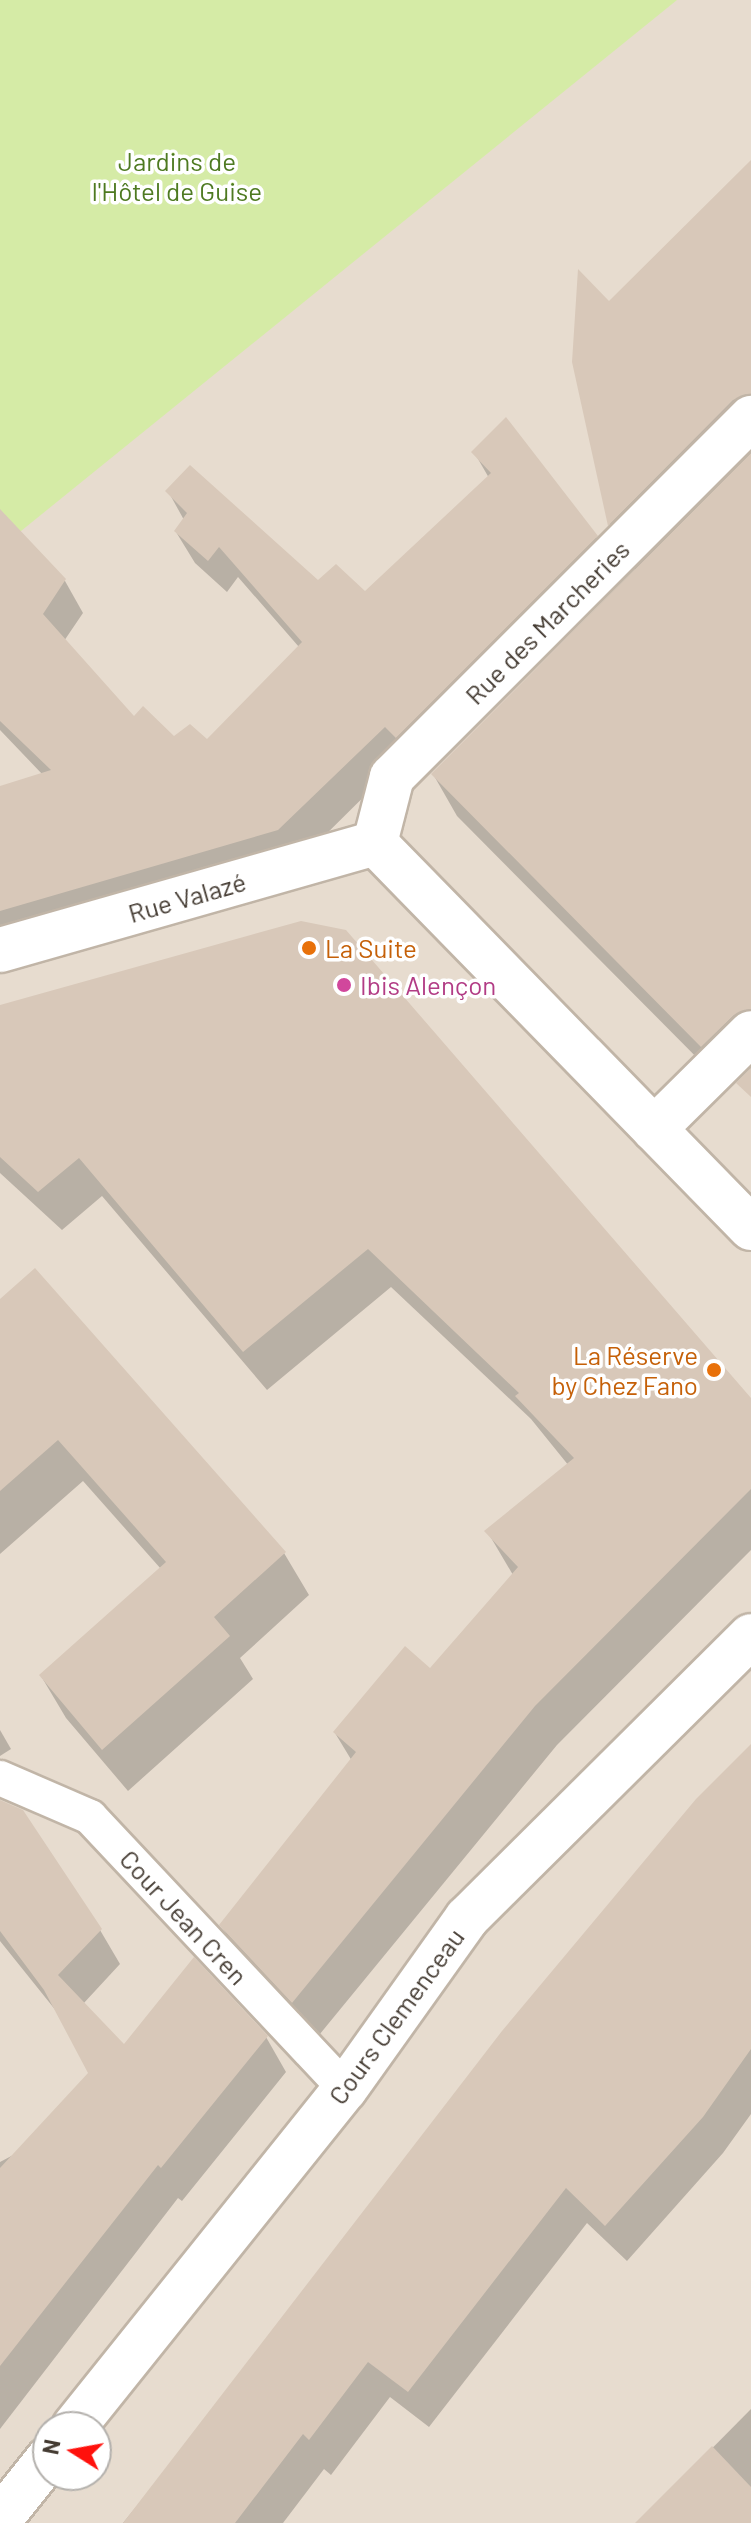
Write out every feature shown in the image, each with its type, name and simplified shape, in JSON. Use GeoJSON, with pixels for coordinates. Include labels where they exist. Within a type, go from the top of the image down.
{"type":"FeatureCollection","features":[{"type":"Feature","properties":{"kind":"street","name":"Rue des Marcheries"},"geometry":{"type":"LineString","coordinates":[[375,843],[392,777],[751,418]]}},
{"type":"Feature","properties":{"kind":"street","name":"Rue Valazé"},"geometry":{"type":"LineString","coordinates":[[0,950],[375,843]]}},
{"type":"Feature","properties":{"kind":"street"},"geometry":{"type":"LineString","coordinates":[[375,843],[751,1228]]}},
{"type":"Feature","properties":{"kind":"street"},"geometry":{"type":"LineString","coordinates":[[654,1129],[751,1033]]}},
{"type":"Feature","properties":{"kind":"street","name":"Cours Clemenceau"},"geometry":{"type":"LineString","coordinates":[[87,2411],[345,2089],[467,1918],[751,1636]]}},
{"type":"Feature","properties":{"kind":"street"},"geometry":{"type":"LineString","coordinates":[[0,2519],[32,2479]]}},
{"type":"Feature","properties":{"kind":"lane","name":"Cour Jean Cren"},"geometry":{"type":"LineString","coordinates":[[0,1778],[90,1817],[345,2089]]}},
{"type":"Feature","properties":{"kind":"shaded area"},"geometry":{"type":"Polygon","coordinates":[[[0,0],[751,0],[751,2523],[0,2523],[0,0]]]}},
{"type":"Feature","properties":{"kind":"green space","name":"Jardins de l'Hôtel de Guise"},"geometry":{"type":"Polygon","coordinates":[[[0,0],[677,0],[0,548],[0,0]]]}},
{"type":"Feature","properties":{"kind":"building"},"geometry":{"type":"Polygon","coordinates":[[[751,160],[751,394],[733,400],[608,526],[572,362],[578,269],[609,301],[751,160]]]}},
{"type":"Feature","properties":{"kind":"building"},"geometry":{"type":"Polygon","coordinates":[[[506,417],[598,536],[396,738],[385,727],[278,830],[0,911],[0,786],[51,770],[0,721],[0,509],[66,579],[43,614],[134,716],[143,706],[174,736],[190,724],[207,739],[302,642],[219,547],[208,561],[174,531],[187,513],[165,491],[190,465],[318,580],[336,564],[365,591],[491,473],[471,452],[506,417]]]}},
{"type":"Feature","properties":{"kind":"building"},"geometry":{"type":"Polygon","coordinates":[[[751,453],[751,1009],[734,1015],[701,1047],[431,774],[751,453]]]}},
{"type":"Feature","properties":{"kind":"building"},"geometry":{"type":"Polygon","coordinates":[[[301,921],[346,930],[751,1398],[751,1489],[535,1706],[292,2003],[219,1925],[356,1752],[333,1732],[405,1646],[430,1668],[518,1567],[484,1531],[574,1458],[515,1396],[519,1393],[368,1249],[243,1352],[79,1158],[38,1192],[0,1157],[0,1005],[301,921]]]}},
{"type":"Feature","properties":{"kind":"building"},"geometry":{"type":"Polygon","coordinates":[[[751,1068],[751,1097],[736,1083],[751,1068]]]}},
{"type":"Feature","properties":{"kind":"building"},"geometry":{"type":"Polygon","coordinates":[[[35,1268],[286,1552],[214,1617],[230,1636],[102,1750],[39,1675],[166,1562],[58,1440],[0,1491],[0,1299],[35,1268]]]}},
{"type":"Feature","properties":{"kind":"building"},"geometry":{"type":"Polygon","coordinates":[[[751,1744],[751,2049],[703,2117],[605,2226],[566,2188],[408,2392],[368,2362],[309,2440],[303,2434],[235,2523],[123,2523],[502,2031],[696,1799],[751,1744]]]}},
{"type":"Feature","properties":{"kind":"building"},"geometry":{"type":"Polygon","coordinates":[[[0,1800],[23,1810],[102,1929],[58,1975],[124,2044],[194,1957],[268,2036],[161,2168],[158,2165],[0,2366],[0,2168],[88,2073],[44,1990],[0,1931],[0,1800]]]}},
{"type":"Feature","properties":{"kind":"building"},"geometry":{"type":"Polygon","coordinates":[[[712,2446],[751,2487],[751,2523],[635,2523],[712,2446]]]}},
{"type":"Feature","properties":{"kind":"place","name":"La Suite"},"geometry":{"type":"Point","coordinates":[309,948]}},
{"type":"Feature","properties":{"kind":"place","name":"Ibis Alençon"},"geometry":{"type":"Point","coordinates":[344,985]}},
{"type":"Feature","properties":{"kind":"place","name":"La Réserve by Chez Fano"},"geometry":{"type":"Point","coordinates":[714,1370]}}]}
